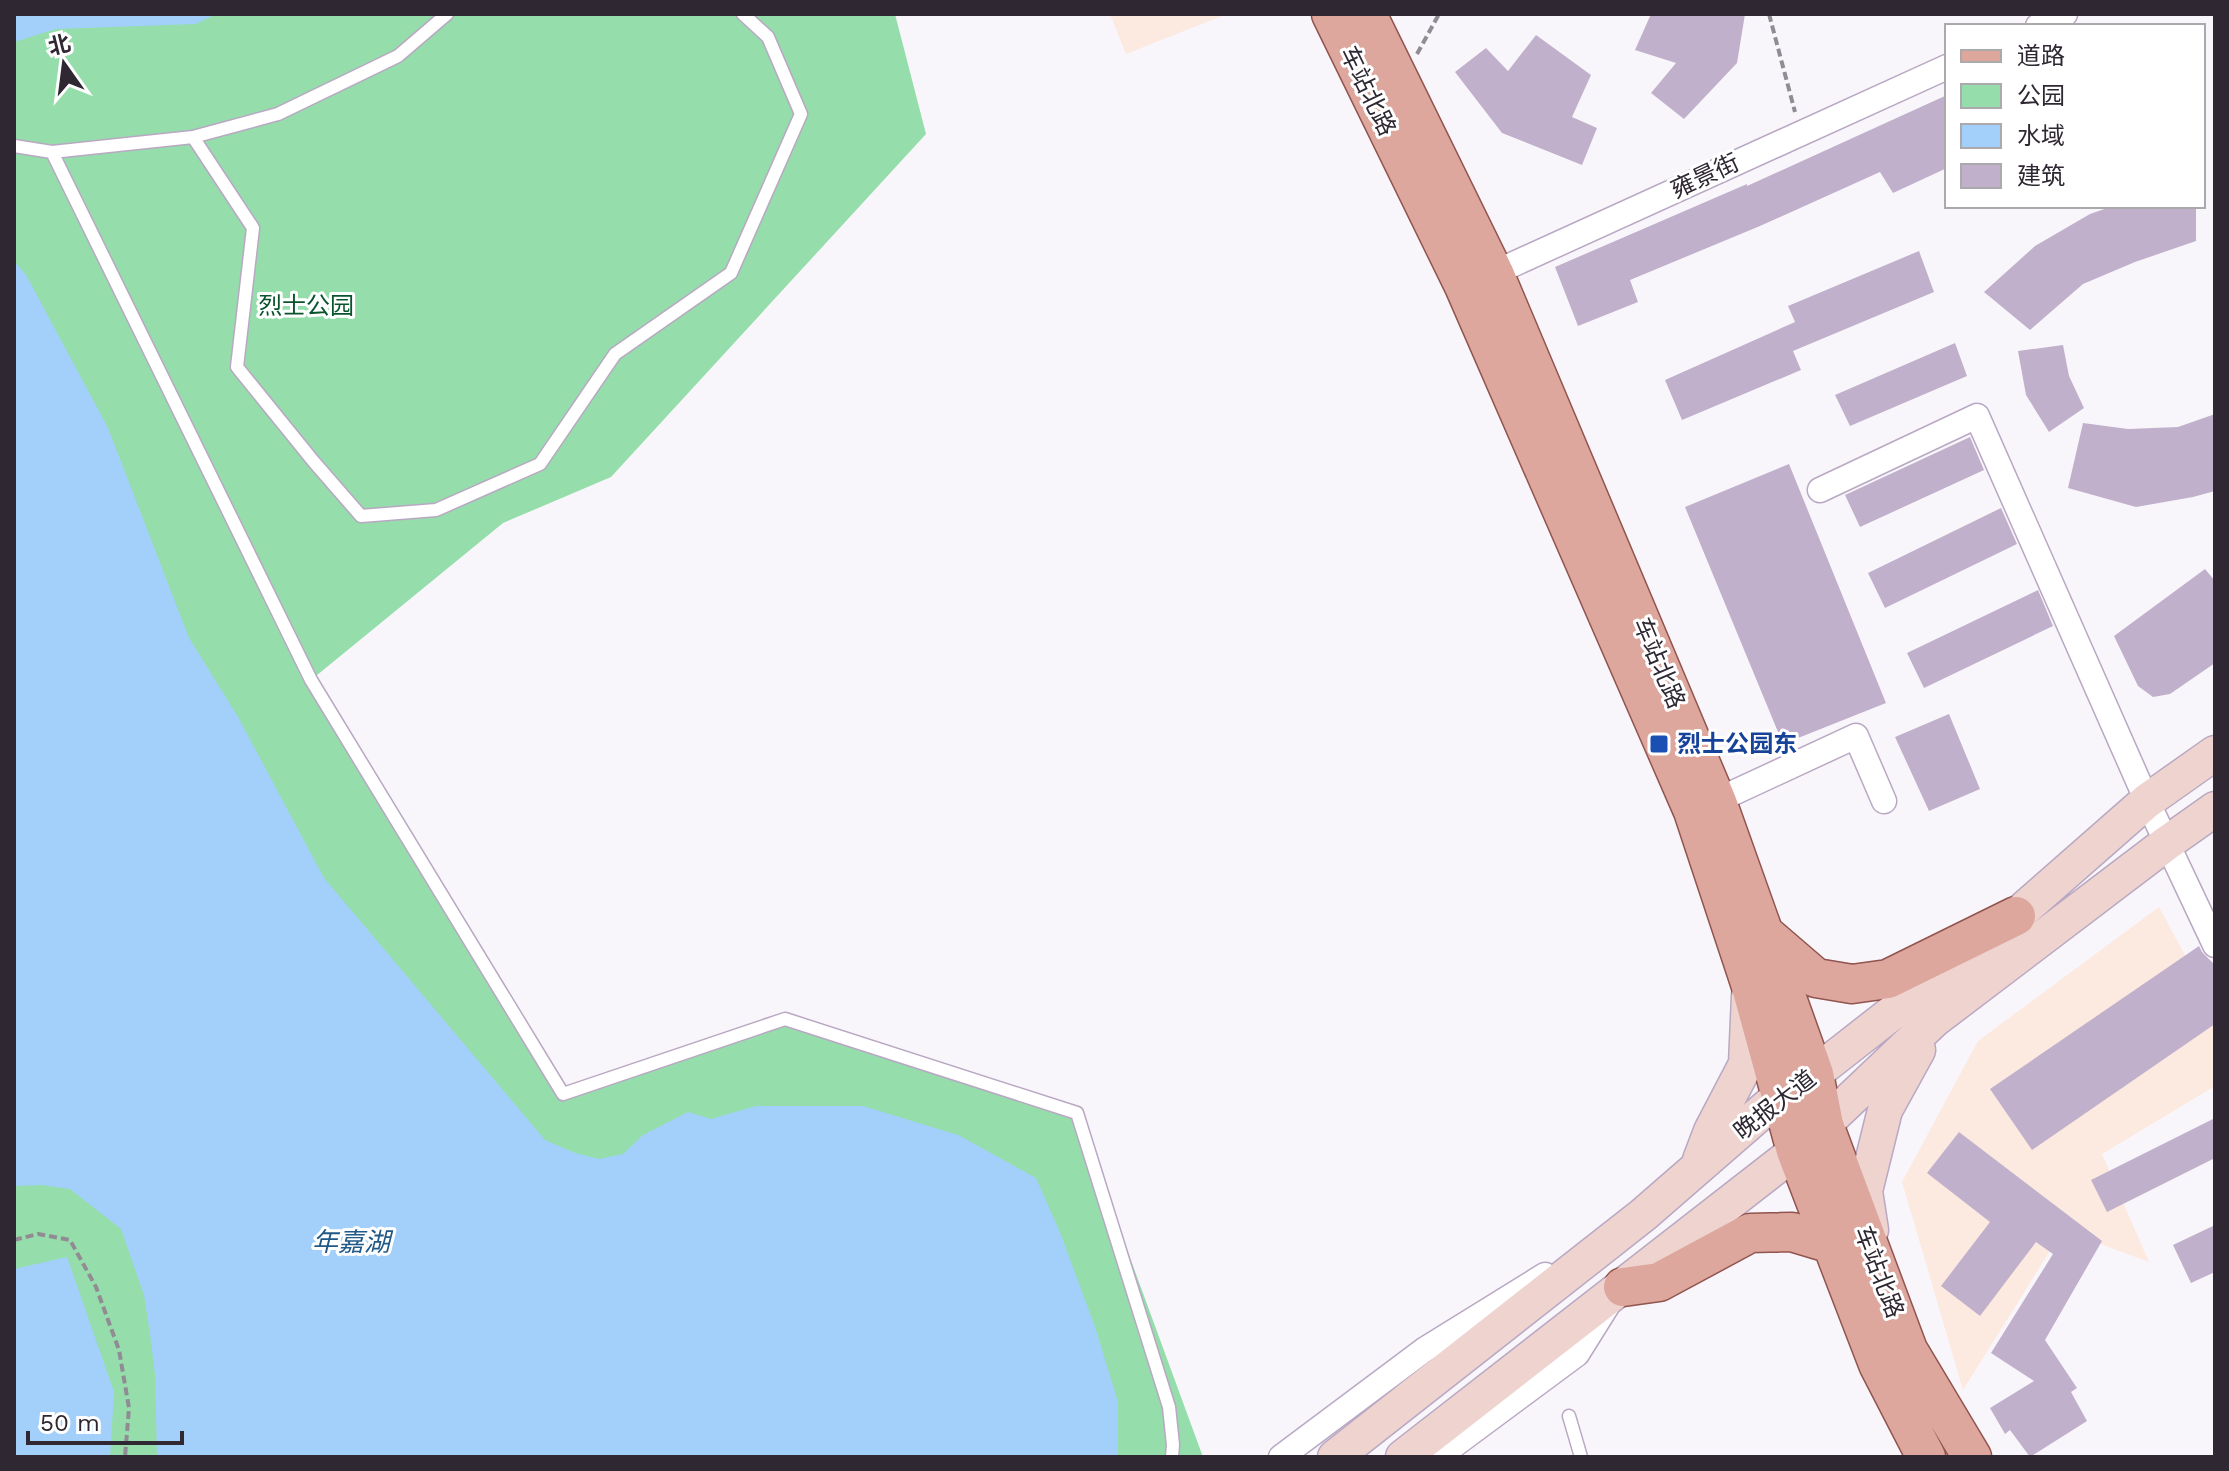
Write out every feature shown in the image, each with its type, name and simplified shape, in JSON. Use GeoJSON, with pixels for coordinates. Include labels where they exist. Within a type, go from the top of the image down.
{"type":"FeatureCollection","features":[{"type":"Feature","properties":{"kind":"main road","name":"车站北路"},"geometry":{"type":"LineString","coordinates":[[1331,14],[1479,280]]}},
{"type":"Feature","properties":{"kind":"main road","name":"车站北路"},"geometry":{"type":"LineString","coordinates":[[1367,14],[1401,82],[1479,280],[1705,806],[1764,934],[1814,1074],[1824,1125],[1908,1350],[1972,1457]]}},
{"type":"Feature","properties":{"kind":"main road","name":"晚报大道"},"geometry":{"type":"LineString","coordinates":[[1335,1457],[1643,1215],[1781,1095],[1814,1074],[2016,916],[2147,801],[2215,753]]}},
{"type":"Feature","properties":{"kind":"main road","name":"车站北路"},"geometry":{"type":"LineString","coordinates":[[1705,806],[1796,1151],[1878,1364],[1926,1457]]}},
{"type":"Feature","properties":{"kind":"main road","name":"晚报大道"},"geometry":{"type":"LineString","coordinates":[[1403,1457],[1796,1151],[1934,1020],[2215,809]]}},
{"type":"Feature","properties":{"kind":"main road"},"geometry":{"type":"LineString","coordinates":[[1764,934],[1816,978],[1852,984],[1888,979],[2016,916]]}},
{"type":"Feature","properties":{"kind":"main road"},"geometry":{"type":"LineString","coordinates":[[1696,1170],[1711,1131],[1746,1064],[1750,983]]}},
{"type":"Feature","properties":{"kind":"main road"},"geometry":{"type":"LineString","coordinates":[[1877,1270],[1865,1191],[1885,1110],[1934,1020]]}},
{"type":"Feature","properties":{"kind":"main road"},"geometry":{"type":"LineString","coordinates":[[1619,1291],[1659,1282],[1750,1233],[1792,1232],[1832,1244]]}},
{"type":"Feature","properties":{"kind":"street"},"geometry":{"type":"LineString","coordinates":[[2042,24],[2065,14]]}},
{"type":"Feature","properties":{"kind":"street","name":"雍景街"},"geometry":{"type":"LineString","coordinates":[[1479,280],[1945,68]]}},
{"type":"Feature","properties":{"kind":"street"},"geometry":{"type":"LineString","coordinates":[[1820,490],[1977,416],[2147,801],[2215,945]]}},
{"type":"Feature","properties":{"kind":"street"},"geometry":{"type":"LineString","coordinates":[[1705,806],[1856,736],[1884,801]]}},
{"type":"Feature","properties":{"kind":"street"},"geometry":{"type":"LineString","coordinates":[[1280,1455],[1424,1350],[1643,1215]]}},
{"type":"Feature","properties":{"kind":"street"},"geometry":{"type":"LineString","coordinates":[[1438,1457],[1577,1354],[1619,1291]]}},
{"type":"Feature","properties":{"kind":"lane"},"geometry":{"type":"LineString","coordinates":[[14,146],[52,152],[193,137],[278,114],[398,56],[447,14]]}},
{"type":"Feature","properties":{"kind":"lane"},"geometry":{"type":"LineString","coordinates":[[193,137],[253,228],[237,367],[361,516],[436,510],[540,464],[615,354],[731,273],[801,114],[768,37],[743,14]]}},
{"type":"Feature","properties":{"kind":"lane"},"geometry":{"type":"LineString","coordinates":[[52,152],[311,680],[563,1094],[785,1019],[1077,1113],[1169,1407],[1172,1457]]}},
{"type":"Feature","properties":{"kind":"lane"},"geometry":{"type":"LineString","coordinates":[[1569,1416],[1581,1457]]}},
{"type":"Feature","properties":{"kind":"path"},"geometry":{"type":"LineString","coordinates":[[1401,82],[1439,14]]}},
{"type":"Feature","properties":{"kind":"path"},"geometry":{"type":"LineString","coordinates":[[1769,14],[1801,133]]}},
{"type":"Feature","properties":{"kind":"path"},"geometry":{"type":"LineString","coordinates":[[14,1240],[38,1234],[70,1240],[96,1287],[119,1350],[129,1408],[125,1457]]}},
{"type":"Feature","properties":{"kind":"shaded area"},"geometry":{"type":"Polygon","coordinates":[[[1110,14],[1227,14],[1126,54],[1110,14]]]}},
{"type":"Feature","properties":{"kind":"shaded area"},"geometry":{"type":"Polygon","coordinates":[[[2159,907],[2215,1011],[2215,1086],[2102,1154],[2149,1262],[2063,1230],[1963,1390],[1902,1182],[1978,1041],[2159,907]]]}},
{"type":"Feature","properties":{"kind":"green space","name":"烈士公园"},"geometry":{"type":"Polygon","coordinates":[[[14,14],[895,14],[926,134],[611,477],[503,523],[311,680],[563,1094],[785,1019],[1077,1113],[1203,1457],[14,1457],[14,14]]]}},
{"type":"Feature","properties":{"kind":"water"},"geometry":{"type":"Polygon","coordinates":[[[14,14],[216,14],[196,24],[56,29],[14,42],[14,14]]]}},
{"type":"Feature","properties":{"kind":"water","name":"年嘉湖"},"geometry":{"type":"Polygon","coordinates":[[[14,261],[26,275],[108,428],[189,638],[238,717],[324,878],[545,1140],[599,1159],[623,1154],[643,1135],[688,1112],[711,1119],[756,1106],[863,1106],[958,1135],[1036,1178],[1095,1327],[1118,1402],[1118,1457],[157,1457],[155,1375],[144,1295],[121,1229],[70,1189],[42,1185],[14,1186],[14,261]]]}},
{"type":"Feature","properties":{"kind":"water"},"geometry":{"type":"Polygon","coordinates":[[[67,1257],[114,1392],[110,1457],[14,1457],[14,1269],[67,1257]]]}},
{"type":"Feature","properties":{"kind":"building"},"geometry":{"type":"Polygon","coordinates":[[[1651,14],[1745,14],[1737,63],[1684,119],[1651,93],[1676,63],[1635,50],[1651,14]]]}},
{"type":"Feature","properties":{"kind":"building"},"geometry":{"type":"Polygon","coordinates":[[[1536,35],[1591,75],[1572,117],[1597,128],[1582,165],[1502,133],[1455,72],[1486,48],[1508,71],[1536,35]]]}},
{"type":"Feature","properties":{"kind":"building"},"geometry":{"type":"Polygon","coordinates":[[[1945,96],[1945,169],[1893,193],[1880,172],[1630,280],[1638,302],[1578,326],[1555,267],[1747,186],[1945,96]]]}},
{"type":"Feature","properties":{"kind":"building"},"geometry":{"type":"Polygon","coordinates":[[[2107,208],[2196,208],[2196,241],[2083,284],[2030,330],[1984,292],[2035,246],[2090,214],[2107,208]]]}},
{"type":"Feature","properties":{"kind":"building"},"geometry":{"type":"Polygon","coordinates":[[[1919,251],[1934,292],[1793,351],[1801,370],[1682,420],[1665,380],[1795,322],[1788,306],[1919,251]]]}},
{"type":"Feature","properties":{"kind":"building"},"geometry":{"type":"Polygon","coordinates":[[[1955,343],[1967,376],[1850,426],[1835,395],[1955,343]]]}},
{"type":"Feature","properties":{"kind":"building"},"geometry":{"type":"Polygon","coordinates":[[[2063,345],[2069,376],[2084,408],[2049,432],[2026,395],[2018,351],[2063,345]]]}},
{"type":"Feature","properties":{"kind":"building"},"geometry":{"type":"Polygon","coordinates":[[[2215,414],[2215,491],[2136,507],[2068,488],[2083,423],[2128,429],[2178,427],[2215,414]]]}},
{"type":"Feature","properties":{"kind":"building"},"geometry":{"type":"Polygon","coordinates":[[[1970,437],[1984,470],[1860,527],[1845,495],[1970,437]]]}},
{"type":"Feature","properties":{"kind":"building"},"geometry":{"type":"Polygon","coordinates":[[[1789,464],[1886,703],[1783,744],[1685,507],[1789,464]]]}},
{"type":"Feature","properties":{"kind":"building"},"geometry":{"type":"Polygon","coordinates":[[[2001,508],[2017,544],[1885,608],[1868,573],[2001,508]]]}},
{"type":"Feature","properties":{"kind":"building"},"geometry":{"type":"Polygon","coordinates":[[[2205,569],[2215,581],[2215,663],[2170,694],[2153,697],[2138,686],[2114,636],[2205,569]]]}},
{"type":"Feature","properties":{"kind":"building"},"geometry":{"type":"Polygon","coordinates":[[[2038,590],[2053,626],[1924,688],[1907,653],[2038,590]]]}},
{"type":"Feature","properties":{"kind":"building"},"geometry":{"type":"Polygon","coordinates":[[[1949,714],[1980,789],[1929,811],[1895,737],[1949,714]]]}},
{"type":"Feature","properties":{"kind":"building"},"geometry":{"type":"Polygon","coordinates":[[[2199,946],[2215,965],[2215,1024],[2032,1150],[1990,1089],[2199,946]]]}},
{"type":"Feature","properties":{"kind":"building"},"geometry":{"type":"Polygon","coordinates":[[[2215,1118],[2215,1158],[2107,1212],[2091,1180],[2215,1118]]]}},
{"type":"Feature","properties":{"kind":"building"},"geometry":{"type":"Polygon","coordinates":[[[1959,1132],[2102,1241],[2045,1340],[2077,1388],[2071,1392],[2087,1421],[2030,1457],[2010,1430],[2005,1434],[1990,1408],[2034,1381],[1991,1353],[2053,1254],[2036,1242],[1980,1316],[1941,1286],[1990,1222],[1927,1173],[1959,1132]]]}},
{"type":"Feature","properties":{"kind":"building"},"geometry":{"type":"Polygon","coordinates":[[[2215,1225],[2215,1272],[2191,1283],[2173,1245],[2215,1225]]]}},
{"type":"Feature","properties":{"kind":"place","name":"烈士公园东"},"geometry":{"type":"Point","coordinates":[1659,744]}}]}
